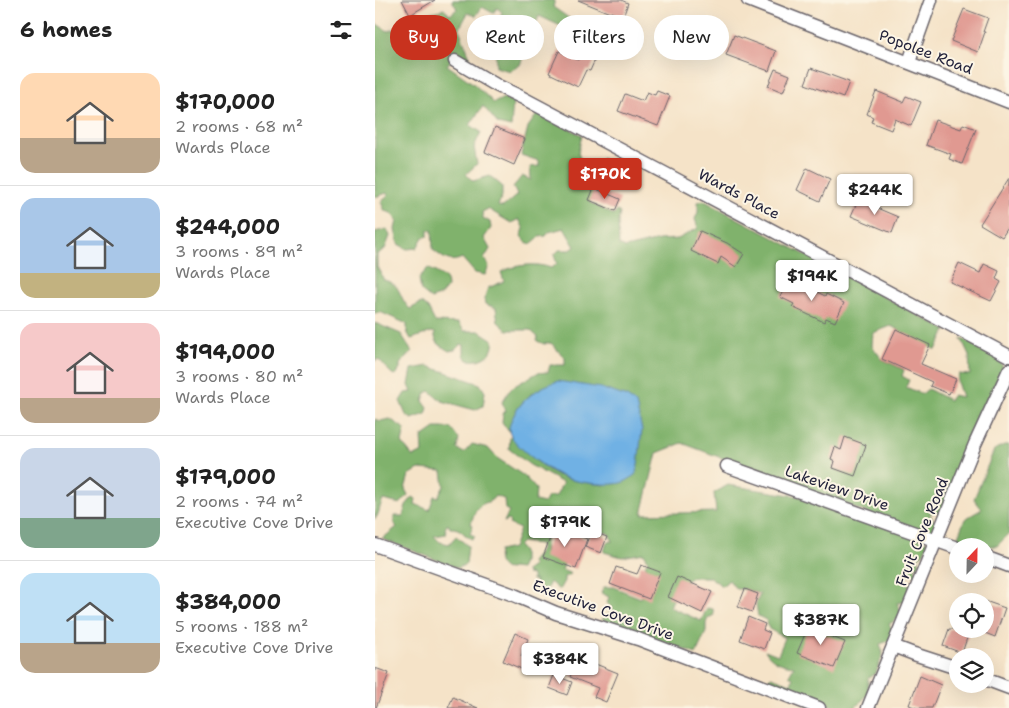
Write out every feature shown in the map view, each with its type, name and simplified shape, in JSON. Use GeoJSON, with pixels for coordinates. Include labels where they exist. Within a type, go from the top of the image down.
{"type":"FeatureCollection","features":[{"type":"Feature","properties":{"kind":"street","name":"Popolee Road"},"geometry":{"type":"LineString","coordinates":[[748,0],[777,5],[909,62],[1009,102]]}},
{"type":"Feature","properties":{"kind":"street"},"geometry":{"type":"LineString","coordinates":[[909,62],[931,0]]}},
{"type":"Feature","properties":{"kind":"street","name":"Wards Place"},"geometry":{"type":"LineString","coordinates":[[455,61],[496,85],[1009,356]]}},
{"type":"Feature","properties":{"kind":"street","name":"Fruit Cove Road"},"geometry":{"type":"LineString","coordinates":[[868,708],[975,444],[1009,370]]}},
{"type":"Feature","properties":{"kind":"street","name":"Lakeview Drive"},"geometry":{"type":"LineString","coordinates":[[727,466],[949,545]]}},
{"type":"Feature","properties":{"kind":"street","name":"Executive Cove Drive"},"geometry":{"type":"LineString","coordinates":[[375,545],[556,612],[638,639],[819,708]]}},
{"type":"Feature","properties":{"kind":"street"},"geometry":{"type":"LineString","coordinates":[[994,560],[1009,566]]}},
{"type":"Feature","properties":{"kind":"street"},"geometry":{"type":"LineString","coordinates":[[893,646],[949,665]]}},
{"type":"Feature","properties":{"kind":"street"},"geometry":{"type":"LineString","coordinates":[[994,682],[1009,688]]}},
{"type":"Feature","properties":{"kind":"green space"},"geometry":{"type":"Polygon","coordinates":[[[452,0],[555,0],[553,7],[564,15],[554,15],[554,23],[544,18],[544,15],[501,15],[502,12],[497,8],[493,13],[482,7],[477,15],[468,13],[459,29],[467,49],[468,64],[457,60],[457,15],[450,15],[457,9],[452,0]]]}},
{"type":"Feature","properties":{"kind":"green space"},"geometry":{"type":"Polygon","coordinates":[[[444,9],[450,15],[420,15],[444,9]]]}},
{"type":"Feature","properties":{"kind":"green space"},"geometry":{"type":"Polygon","coordinates":[[[375,23],[390,30],[390,60],[451,60],[447,65],[474,84],[494,103],[504,98],[513,102],[511,127],[498,124],[483,106],[470,125],[481,132],[474,147],[477,164],[466,174],[473,181],[490,176],[502,186],[502,196],[498,206],[503,207],[517,195],[513,187],[522,176],[531,180],[530,167],[539,166],[539,161],[521,155],[528,127],[538,113],[582,135],[578,153],[583,165],[594,168],[602,158],[607,164],[596,177],[595,183],[598,183],[589,202],[614,215],[617,211],[620,213],[618,222],[619,245],[625,248],[659,240],[678,239],[698,228],[695,219],[698,212],[698,202],[703,200],[946,330],[936,350],[891,326],[873,333],[872,346],[882,359],[904,370],[902,376],[909,380],[906,387],[922,394],[928,389],[949,400],[953,395],[962,397],[957,382],[959,374],[970,375],[969,355],[961,338],[999,357],[1003,368],[977,425],[970,431],[967,438],[969,442],[940,512],[929,513],[936,524],[929,536],[682,443],[657,453],[642,514],[716,512],[714,493],[728,485],[803,497],[928,542],[924,553],[918,557],[920,565],[914,567],[917,572],[916,575],[903,574],[911,588],[905,602],[897,603],[901,611],[898,619],[889,624],[893,631],[889,641],[880,644],[883,654],[876,673],[868,678],[868,694],[855,708],[838,708],[767,681],[771,677],[791,684],[793,678],[789,675],[794,666],[777,662],[765,650],[778,655],[785,638],[769,629],[766,620],[758,616],[756,604],[760,594],[744,589],[736,589],[729,580],[722,586],[710,577],[692,577],[679,585],[670,607],[701,621],[707,608],[713,609],[714,615],[708,618],[706,632],[696,654],[601,619],[609,614],[612,608],[607,603],[609,597],[601,593],[604,587],[613,587],[641,598],[648,577],[645,565],[648,560],[644,553],[622,557],[604,552],[607,542],[613,541],[608,533],[576,532],[565,526],[564,529],[549,529],[546,535],[544,553],[565,562],[562,570],[571,574],[564,577],[559,590],[550,582],[547,588],[542,590],[535,585],[532,575],[527,574],[526,571],[533,566],[531,562],[541,550],[540,544],[522,542],[518,546],[523,552],[523,563],[520,569],[512,568],[506,570],[500,564],[498,560],[499,551],[513,548],[520,529],[509,524],[508,520],[504,522],[509,511],[505,509],[504,499],[495,496],[490,501],[481,505],[473,516],[470,534],[475,536],[472,539],[460,530],[450,528],[448,524],[445,528],[447,534],[434,536],[440,542],[449,544],[456,536],[468,546],[466,564],[458,568],[382,539],[397,527],[394,524],[394,516],[403,516],[406,505],[413,497],[416,499],[415,504],[429,510],[434,496],[438,497],[444,486],[442,471],[419,469],[409,475],[405,489],[408,495],[400,504],[383,500],[375,519],[375,419],[380,421],[390,419],[405,429],[402,443],[413,457],[423,452],[422,437],[435,428],[451,428],[459,439],[457,449],[464,453],[472,444],[488,448],[497,458],[524,476],[536,489],[535,501],[544,503],[548,497],[556,496],[563,483],[530,465],[509,449],[511,436],[536,460],[557,475],[604,485],[532,393],[516,410],[509,432],[502,422],[503,413],[506,411],[502,402],[511,388],[537,373],[548,372],[550,365],[565,365],[565,358],[551,343],[544,344],[537,341],[538,337],[530,330],[507,330],[498,322],[496,308],[485,304],[484,299],[488,288],[504,281],[501,272],[525,265],[551,268],[557,264],[554,255],[559,250],[570,250],[575,247],[564,228],[549,232],[546,236],[539,237],[531,244],[526,242],[521,236],[524,229],[519,219],[511,223],[488,209],[482,212],[483,218],[490,222],[491,228],[484,238],[490,249],[484,259],[489,266],[485,275],[475,273],[462,258],[450,260],[443,258],[433,250],[432,230],[428,230],[428,236],[423,237],[417,248],[407,249],[398,244],[395,229],[397,221],[391,213],[385,211],[381,202],[388,196],[387,193],[375,197],[375,23]]]}},
{"type":"Feature","properties":{"kind":"green space"},"geometry":{"type":"Polygon","coordinates":[[[496,60],[522,60],[520,65],[510,71],[496,67],[496,60]]]}},
{"type":"Feature","properties":{"kind":"green space"},"geometry":{"type":"Polygon","coordinates":[[[387,229],[390,236],[385,249],[377,254],[377,267],[384,280],[397,288],[410,309],[421,303],[428,308],[435,322],[459,323],[464,331],[479,331],[493,340],[492,350],[486,357],[478,360],[468,360],[464,355],[464,345],[461,344],[455,350],[449,351],[439,344],[435,333],[432,332],[411,339],[407,332],[407,324],[380,312],[375,314],[375,232],[387,229]]]}},
{"type":"Feature","properties":{"kind":"green space"},"geometry":{"type":"Polygon","coordinates":[[[428,268],[446,278],[447,287],[441,295],[431,299],[421,291],[419,278],[428,268]]]}},
{"type":"Feature","properties":{"kind":"green space"},"geometry":{"type":"Polygon","coordinates":[[[375,323],[401,334],[412,351],[400,364],[400,369],[396,375],[392,374],[378,359],[375,361],[375,323]]]}},
{"type":"Feature","properties":{"kind":"green space"},"geometry":{"type":"Polygon","coordinates":[[[428,366],[480,384],[485,392],[483,406],[475,410],[442,401],[430,391],[426,393],[423,401],[428,408],[426,414],[412,419],[406,415],[400,401],[405,393],[412,392],[409,385],[412,369],[428,366]]]}},
{"type":"Feature","properties":{"kind":"green space"},"geometry":{"type":"Polygon","coordinates":[[[1004,445],[1009,445],[1009,534],[997,546],[994,546],[994,538],[957,538],[965,519],[982,509],[974,499],[994,450],[1004,445]]]}},
{"type":"Feature","properties":{"kind":"water"},"geometry":{"type":"Polygon","coordinates":[[[558,381],[601,388],[627,397],[636,404],[642,430],[637,473],[624,482],[611,484],[594,484],[569,479],[542,464],[513,440],[509,432],[509,426],[515,412],[531,395],[543,387],[558,381]]]}},
{"type":"Feature","properties":{"kind":"building"},"geometry":{"type":"Polygon","coordinates":[[[402,0],[435,0],[410,15],[402,0]]]}},
{"type":"Feature","properties":{"kind":"building"},"geometry":{"type":"Polygon","coordinates":[[[578,0],[621,0],[628,3],[624,15],[610,13],[578,0]]]}},
{"type":"Feature","properties":{"kind":"building"},"geometry":{"type":"Polygon","coordinates":[[[964,9],[988,18],[978,52],[951,41],[964,9]]]}},
{"type":"Feature","properties":{"kind":"building"},"geometry":{"type":"Polygon","coordinates":[[[734,35],[776,51],[769,71],[729,56],[729,48],[734,35]]]}},
{"type":"Feature","properties":{"kind":"building"},"geometry":{"type":"Polygon","coordinates":[[[555,60],[595,60],[590,71],[586,70],[578,87],[549,73],[555,60]]]}},
{"type":"Feature","properties":{"kind":"building"},"geometry":{"type":"Polygon","coordinates":[[[811,68],[849,82],[843,98],[805,84],[811,68]]]}},
{"type":"Feature","properties":{"kind":"building"},"geometry":{"type":"Polygon","coordinates":[[[775,69],[790,75],[783,92],[768,86],[775,69]]]}},
{"type":"Feature","properties":{"kind":"building"},"geometry":{"type":"Polygon","coordinates":[[[657,91],[670,96],[658,126],[618,111],[625,94],[643,101],[647,92],[655,95],[657,91]]]}},
{"type":"Feature","properties":{"kind":"building"},"geometry":{"type":"Polygon","coordinates":[[[876,91],[903,102],[906,96],[921,102],[911,126],[895,119],[891,130],[871,122],[873,117],[867,114],[876,91]]]}},
{"type":"Feature","properties":{"kind":"building"},"geometry":{"type":"Polygon","coordinates":[[[935,120],[961,129],[963,124],[976,129],[962,164],[949,159],[951,154],[926,145],[935,120]]]}},
{"type":"Feature","properties":{"kind":"building"},"geometry":{"type":"Polygon","coordinates":[[[495,127],[525,139],[514,165],[485,152],[495,127]]]}},
{"type":"Feature","properties":{"kind":"building"},"geometry":{"type":"Polygon","coordinates":[[[807,168],[830,179],[820,201],[797,190],[807,168]]]}},
{"type":"Feature","properties":{"kind":"building"},"geometry":{"type":"Polygon","coordinates":[[[1009,178],[1009,226],[1002,237],[980,224],[1009,178]]]}},
{"type":"Feature","properties":{"kind":"building"},"geometry":{"type":"Polygon","coordinates":[[[594,188],[620,199],[615,211],[589,200],[594,188]]]}},
{"type":"Feature","properties":{"kind":"building"},"geometry":{"type":"Polygon","coordinates":[[[858,200],[898,217],[892,233],[851,216],[858,200]]]}},
{"type":"Feature","properties":{"kind":"building"},"geometry":{"type":"Polygon","coordinates":[[[700,231],[727,243],[744,254],[736,267],[721,257],[718,264],[691,251],[700,231]]]}},
{"type":"Feature","properties":{"kind":"building"},"geometry":{"type":"Polygon","coordinates":[[[959,263],[980,273],[984,264],[999,271],[996,279],[1001,282],[991,301],[950,282],[959,263]]]}},
{"type":"Feature","properties":{"kind":"building"},"geometry":{"type":"Polygon","coordinates":[[[790,278],[825,296],[826,294],[844,303],[835,322],[826,318],[824,322],[792,307],[794,304],[780,297],[790,278]]]}},
{"type":"Feature","properties":{"kind":"building"},"geometry":{"type":"Polygon","coordinates":[[[896,329],[930,345],[921,364],[956,379],[949,394],[930,386],[932,382],[882,359],[896,329]]]}},
{"type":"Feature","properties":{"kind":"building"},"geometry":{"type":"Polygon","coordinates":[[[845,437],[866,445],[855,476],[833,468],[835,461],[831,459],[835,447],[841,450],[845,437]]]}},
{"type":"Feature","properties":{"kind":"building"},"geometry":{"type":"Polygon","coordinates":[[[554,527],[587,539],[576,569],[543,557],[554,527]]]}},
{"type":"Feature","properties":{"kind":"building"},"geometry":{"type":"Polygon","coordinates":[[[591,531],[607,537],[601,553],[585,547],[591,531]]]}},
{"type":"Feature","properties":{"kind":"building"},"geometry":{"type":"Polygon","coordinates":[[[641,565],[660,572],[649,599],[610,584],[616,567],[637,574],[641,565]]]}},
{"type":"Feature","properties":{"kind":"building"},"geometry":{"type":"Polygon","coordinates":[[[677,577],[712,592],[702,613],[668,597],[677,577]]]}},
{"type":"Feature","properties":{"kind":"building"},"geometry":{"type":"Polygon","coordinates":[[[745,589],[758,594],[752,612],[738,607],[745,589]]]}},
{"type":"Feature","properties":{"kind":"building"},"geometry":{"type":"Polygon","coordinates":[[[994,604],[1005,608],[994,637],[994,604]]]}},
{"type":"Feature","properties":{"kind":"building"},"geometry":{"type":"Polygon","coordinates":[[[748,617],[765,624],[763,630],[770,633],[764,649],[740,640],[748,617]]]}},
{"type":"Feature","properties":{"kind":"building"},"geometry":{"type":"Polygon","coordinates":[[[811,620],[822,624],[819,632],[845,642],[834,668],[797,653],[811,620]]]}},
{"type":"Feature","properties":{"kind":"building"},"geometry":{"type":"Polygon","coordinates":[[[949,629],[949,638],[967,638],[964,648],[949,648],[943,646],[949,629]]]}},
{"type":"Feature","properties":{"kind":"building"},"geometry":{"type":"Polygon","coordinates":[[[515,633],[528,639],[521,656],[535,662],[531,673],[503,661],[515,633]]]}},
{"type":"Feature","properties":{"kind":"building"},"geometry":{"type":"Polygon","coordinates":[[[578,657],[618,673],[606,702],[594,697],[598,688],[570,677],[578,657]]]}},
{"type":"Feature","properties":{"kind":"building"},"geometry":{"type":"Polygon","coordinates":[[[375,668],[389,673],[376,708],[375,708],[375,668]]]}},
{"type":"Feature","properties":{"kind":"building"},"geometry":{"type":"Polygon","coordinates":[[[554,675],[572,682],[567,695],[549,688],[554,675]]]}},
{"type":"Feature","properties":{"kind":"building"},"geometry":{"type":"Polygon","coordinates":[[[920,676],[941,685],[932,708],[917,708],[909,705],[920,676]]]}},
{"type":"Feature","properties":{"kind":"building"},"geometry":{"type":"Polygon","coordinates":[[[453,697],[478,708],[448,708],[453,697]]]}}]}
